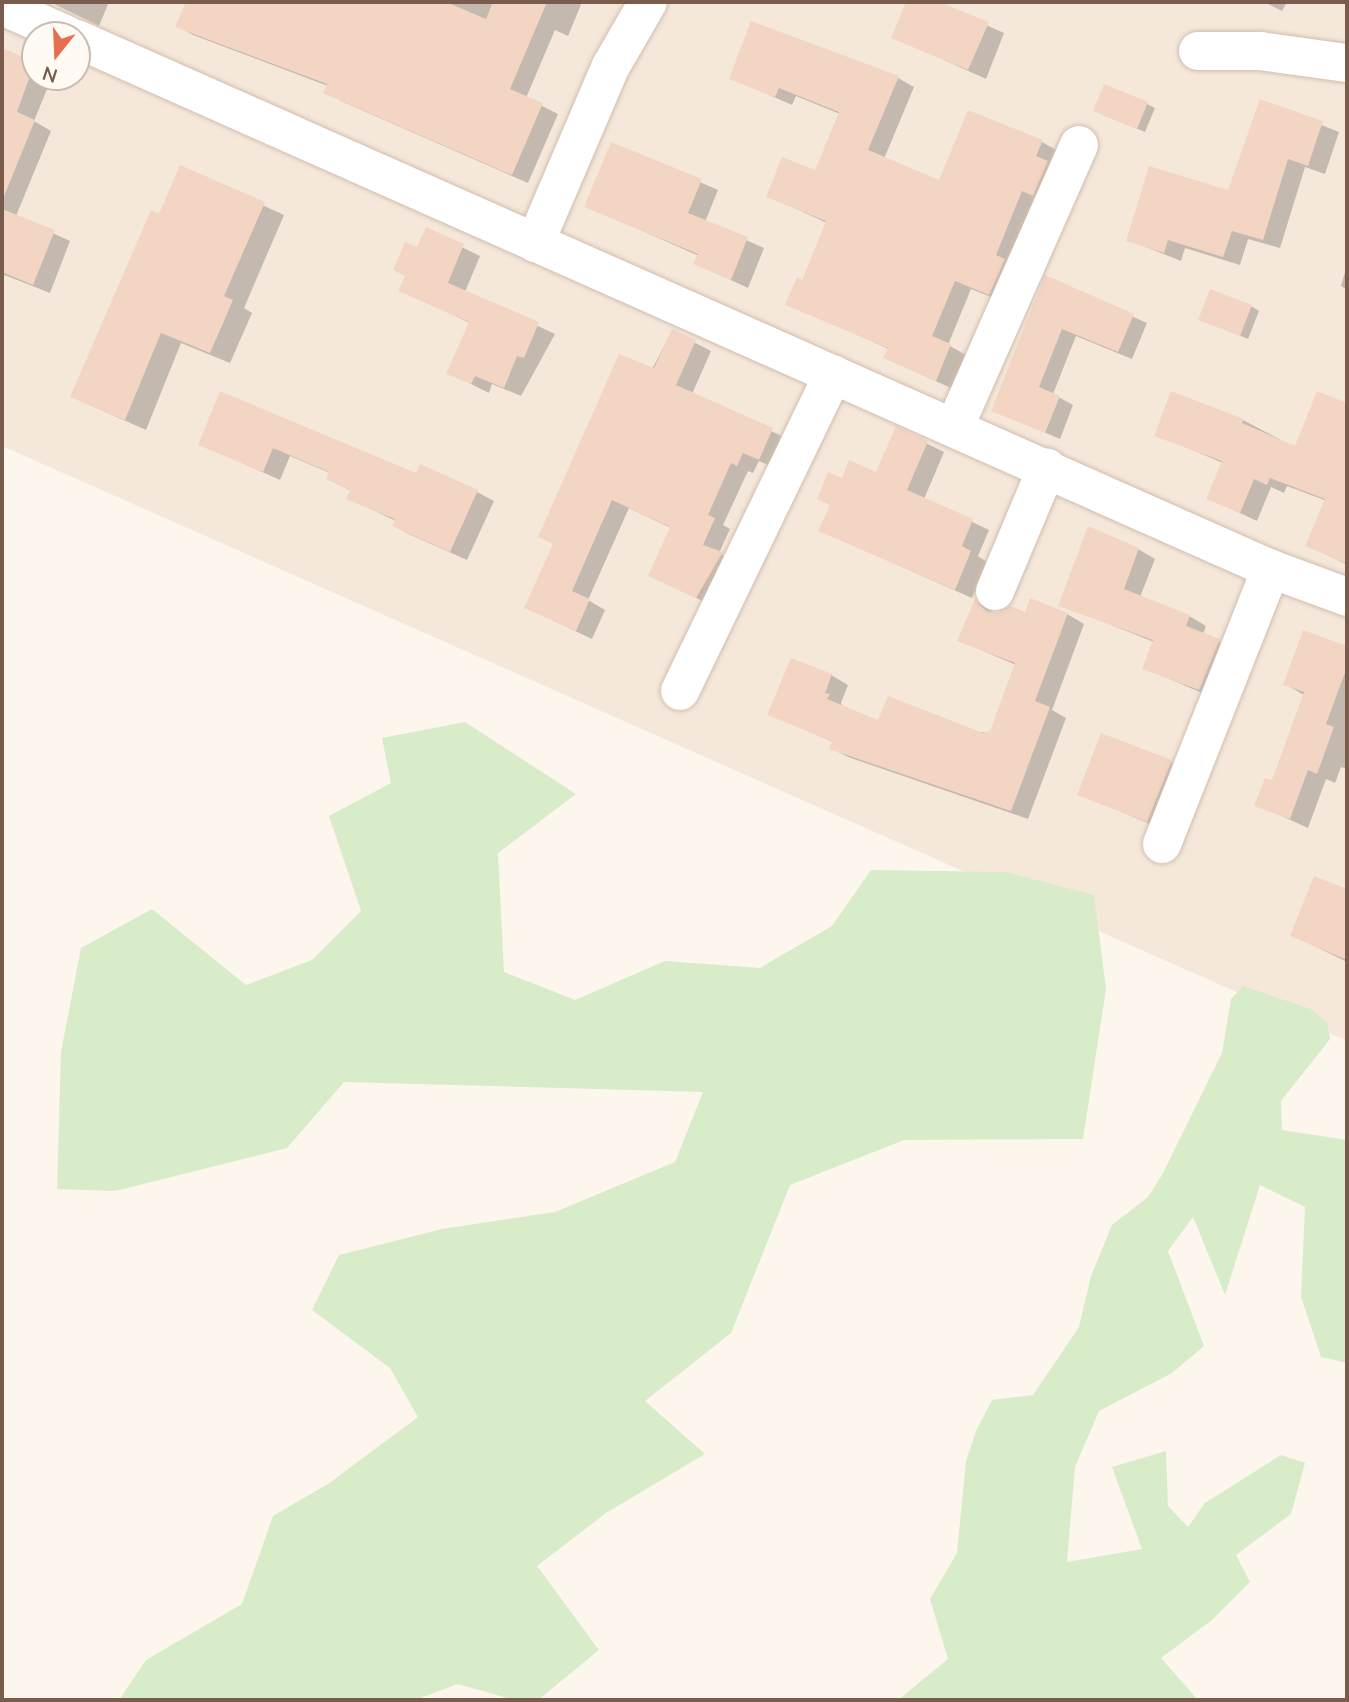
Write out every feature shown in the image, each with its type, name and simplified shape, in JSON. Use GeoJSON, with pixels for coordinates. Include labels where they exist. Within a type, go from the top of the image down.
{"type":"FeatureCollection","features":[{"type":"Feature","properties":{"kind":"street"},"geometry":{"type":"LineString","coordinates":[[535,243],[611,65],[648,2]]}},
{"type":"Feature","properties":{"kind":"street"},"geometry":{"type":"LineString","coordinates":[[2,6],[36,21]]}},
{"type":"Feature","properties":{"kind":"street"},"geometry":{"type":"LineString","coordinates":[[91,45],[955,426],[1271,569],[1347,597]]}},
{"type":"Feature","properties":{"kind":"street"},"geometry":{"type":"LineString","coordinates":[[1198,51],[1260,51],[1347,63]]}},
{"type":"Feature","properties":{"kind":"street"},"geometry":{"type":"LineString","coordinates":[[955,426],[1079,145]]}},
{"type":"Feature","properties":{"kind":"street"},"geometry":{"type":"LineString","coordinates":[[680,691],[833,374]]}},
{"type":"Feature","properties":{"kind":"street"},"geometry":{"type":"LineString","coordinates":[[995,591],[1047,467]]}},
{"type":"Feature","properties":{"kind":"street"},"geometry":{"type":"LineString","coordinates":[[1162,844],[1271,569]]}},
{"type":"Feature","properties":{"kind":"shaded area"},"geometry":{"type":"Polygon","coordinates":[[[2,2],[1347,2],[1347,1041],[2,446],[2,2]]]}},
{"type":"Feature","properties":{"kind":"green space"},"geometry":{"type":"Polygon","coordinates":[[[465,722],[576,794],[498,853],[504,972],[575,1000],[665,961],[760,968],[832,926],[871,870],[1005,872],[1094,895],[1106,989],[1083,1139],[904,1140],[790,1185],[731,1333],[645,1401],[705,1454],[606,1513],[537,1566],[599,1650],[538,1700],[514,1700],[458,1684],[415,1700],[119,1700],[146,1660],[242,1604],[273,1516],[328,1484],[418,1417],[390,1368],[312,1310],[339,1255],[442,1229],[555,1212],[675,1162],[703,1092],[344,1082],[287,1148],[115,1191],[57,1189],[61,1052],[81,948],[152,909],[246,985],[312,960],[361,911],[329,816],[391,783],[382,738],[465,722]]]}},
{"type":"Feature","properties":{"kind":"green space"},"geometry":{"type":"Polygon","coordinates":[[[1243,986],[1311,1009],[1327,1022],[1330,1039],[1281,1101],[1282,1130],[1347,1140],[1347,1363],[1321,1357],[1301,1297],[1305,1207],[1260,1185],[1225,1295],[1193,1217],[1168,1251],[1204,1346],[1172,1373],[1099,1411],[1075,1467],[1067,1562],[1142,1549],[1112,1467],[1166,1451],[1168,1506],[1188,1527],[1205,1503],[1281,1455],[1305,1463],[1291,1514],[1236,1555],[1250,1582],[1212,1620],[1161,1658],[1198,1700],[898,1700],[948,1659],[930,1599],[957,1553],[966,1461],[976,1431],[992,1400],[1033,1395],[1079,1327],[1091,1276],[1112,1225],[1148,1197],[1162,1175],[1222,1053],[1231,999],[1243,986]]]}},
{"type":"Feature","properties":{"kind":"building"},"geometry":{"type":"Polygon","coordinates":[[[186,2],[446,2],[486,19],[493,2],[547,2],[510,89],[543,103],[512,175],[323,93],[327,84],[175,27],[186,2]]]}},
{"type":"Feature","properties":{"kind":"building"},"geometry":{"type":"Polygon","coordinates":[[[906,2],[939,2],[989,22],[968,70],[891,38],[906,2]]]}},
{"type":"Feature","properties":{"kind":"building"},"geometry":{"type":"Polygon","coordinates":[[[751,21],[899,76],[868,150],[939,180],[968,110],[1043,140],[1036,156],[1048,161],[1033,196],[1022,191],[996,255],[1005,259],[989,295],[955,281],[932,336],[951,344],[936,381],[883,358],[888,348],[785,305],[797,277],[802,280],[826,221],[766,197],[782,157],[815,170],[839,112],[779,88],[775,97],[729,79],[751,21]]]}},
{"type":"Feature","properties":{"kind":"building"},"geometry":{"type":"Polygon","coordinates":[[[2,48],[21,56],[21,91],[25,91],[17,112],[35,120],[3,199],[2,48]]]}},
{"type":"Feature","properties":{"kind":"building"},"geometry":{"type":"Polygon","coordinates":[[[1104,84],[1148,102],[1137,129],[1093,111],[1104,84]]]}},
{"type":"Feature","properties":{"kind":"building"},"geometry":{"type":"Polygon","coordinates":[[[1260,99],[1323,121],[1308,166],[1288,159],[1263,240],[1232,231],[1223,257],[1168,240],[1164,253],[1126,241],[1149,166],[1228,190],[1260,99]]]}},
{"type":"Feature","properties":{"kind":"building"},"geometry":{"type":"Polygon","coordinates":[[[611,142],[702,179],[688,213],[748,237],[731,280],[693,264],[698,254],[584,207],[611,142]]]}},
{"type":"Feature","properties":{"kind":"building"},"geometry":{"type":"Polygon","coordinates":[[[180,165],[265,202],[224,296],[233,300],[210,353],[161,333],[125,420],[70,397],[151,210],[159,214],[180,165]]]}},
{"type":"Feature","properties":{"kind":"building"},"geometry":{"type":"Polygon","coordinates":[[[2,209],[55,230],[33,285],[2,272],[2,209]]]}},
{"type":"Feature","properties":{"kind":"building"},"geometry":{"type":"Polygon","coordinates":[[[426,227],[464,244],[448,283],[539,322],[524,358],[517,356],[504,388],[475,376],[471,384],[446,374],[469,322],[398,291],[405,276],[393,270],[405,242],[417,247],[426,227]]]}},
{"type":"Feature","properties":{"kind":"building"},"geometry":{"type":"Polygon","coordinates":[[[1045,275],[1134,314],[1118,352],[1062,329],[1039,387],[1060,396],[1045,433],[991,411],[1045,275]]]}},
{"type":"Feature","properties":{"kind":"building"},"geometry":{"type":"Polygon","coordinates":[[[1210,289],[1252,305],[1240,336],[1198,320],[1210,289]]]}},
{"type":"Feature","properties":{"kind":"building"},"geometry":{"type":"Polygon","coordinates":[[[672,329],[696,340],[676,385],[773,428],[759,460],[743,453],[737,466],[731,463],[708,515],[715,518],[703,545],[723,552],[696,598],[648,576],[670,527],[612,500],[572,591],[590,599],[576,631],[524,608],[553,544],[538,537],[619,354],[654,368],[672,329]]]}},
{"type":"Feature","properties":{"kind":"building"},"geometry":{"type":"Polygon","coordinates":[[[220,391],[416,473],[420,464],[478,490],[450,552],[392,526],[395,519],[346,499],[350,490],[326,479],[329,472],[273,448],[263,472],[198,445],[220,391]]]}},
{"type":"Feature","properties":{"kind":"building"},"geometry":{"type":"Polygon","coordinates":[[[1171,391],[1244,419],[1242,423],[1295,446],[1317,391],[1347,403],[1347,564],[1305,546],[1325,499],[1270,478],[1267,485],[1254,479],[1240,513],[1206,499],[1222,461],[1154,436],[1171,391]]]}},
{"type":"Feature","properties":{"kind":"building"},"geometry":{"type":"Polygon","coordinates":[[[896,426],[928,441],[907,490],[973,519],[962,546],[971,551],[955,590],[818,531],[830,505],[817,499],[828,472],[842,478],[849,460],[876,472],[896,426]]]}},
{"type":"Feature","properties":{"kind":"building"},"geometry":{"type":"Polygon","coordinates":[[[1088,526],[1139,548],[1124,589],[1190,615],[1186,626],[1220,639],[1199,690],[1142,669],[1153,640],[1058,606],[1088,526]]]}},
{"type":"Feature","properties":{"kind":"building"},"geometry":{"type":"Polygon","coordinates":[[[1030,598],[1068,613],[1035,701],[1050,707],[1011,811],[829,749],[832,741],[767,715],[791,658],[832,674],[825,693],[830,694],[827,699],[878,720],[888,696],[983,733],[990,731],[1015,663],[957,641],[975,599],[986,611],[997,613],[1011,606],[1025,612],[1030,598]]]}},
{"type":"Feature","properties":{"kind":"building"},"geometry":{"type":"Polygon","coordinates":[[[1303,630],[1347,646],[1347,667],[1326,724],[1334,727],[1317,774],[1308,770],[1290,819],[1254,806],[1265,778],[1272,780],[1304,692],[1283,685],[1303,630]]]}},
{"type":"Feature","properties":{"kind":"building"},"geometry":{"type":"Polygon","coordinates":[[[1101,733],[1172,760],[1147,822],[1077,795],[1101,733]]]}},
{"type":"Feature","properties":{"kind":"building"},"geometry":{"type":"Polygon","coordinates":[[[1314,876],[1347,889],[1347,960],[1290,936],[1314,876]]]}}]}
